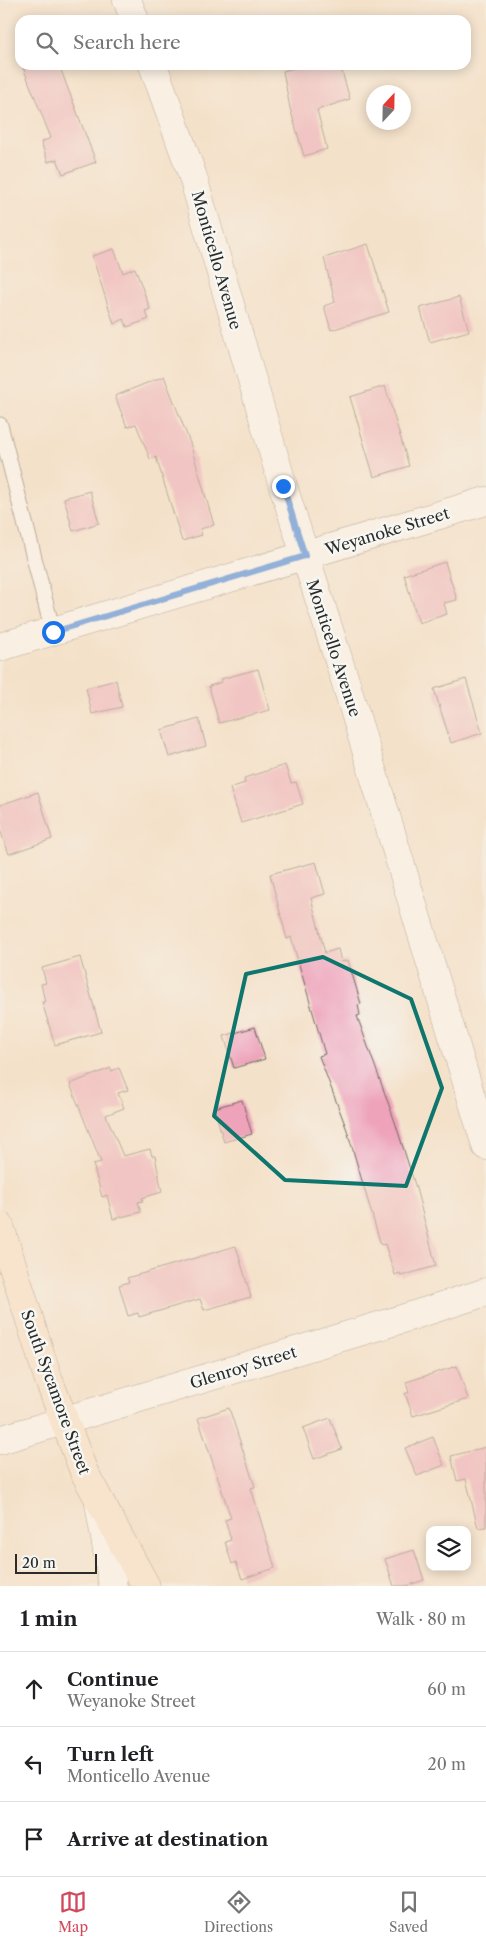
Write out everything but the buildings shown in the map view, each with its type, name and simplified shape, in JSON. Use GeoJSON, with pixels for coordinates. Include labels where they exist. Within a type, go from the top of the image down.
{"type":"FeatureCollection","features":[{"type":"Feature","properties":{"kind":"main road","name":"South Sycamore Street"},"geometry":{"type":"LineString","coordinates":[[0,1226],[28,1321],[84,1472],[146,1586]]}},
{"type":"Feature","properties":{"kind":"street"},"geometry":{"type":"LineString","coordinates":[[127,0],[133,15]]}},
{"type":"Feature","properties":{"kind":"street","name":"Monticello Avenue"},"geometry":{"type":"LineString","coordinates":[[155,70],[192,174],[305,556],[486,1146]]}},
{"type":"Feature","properties":{"kind":"street","name":"Weyanoke Street"},"geometry":{"type":"LineString","coordinates":[[0,647],[486,501]]}},
{"type":"Feature","properties":{"kind":"street","name":"Glenroy Street"},"geometry":{"type":"LineString","coordinates":[[0,1440],[486,1292]]}},
{"type":"Feature","properties":{"kind":"street","name":"South Sycamore Street"},"geometry":{"type":"LineString","coordinates":[[98,1499],[113,1586]]}},
{"type":"Feature","properties":{"kind":"lane"},"geometry":{"type":"LineString","coordinates":[[0,425],[53,632]]}},
{"type":"Feature","properties":{"kind":"highlighted area"},"geometry":{"type":"Polygon","coordinates":[[[323,957],[411,999],[442,1088],[406,1186],[285,1180],[214,1116],[246,974],[323,957]]]}},
{"type":"Feature","properties":{"kind":"route"},"geometry":{"type":"LineString","coordinates":[[53,632],[305,556],[283,486]]}}]}
